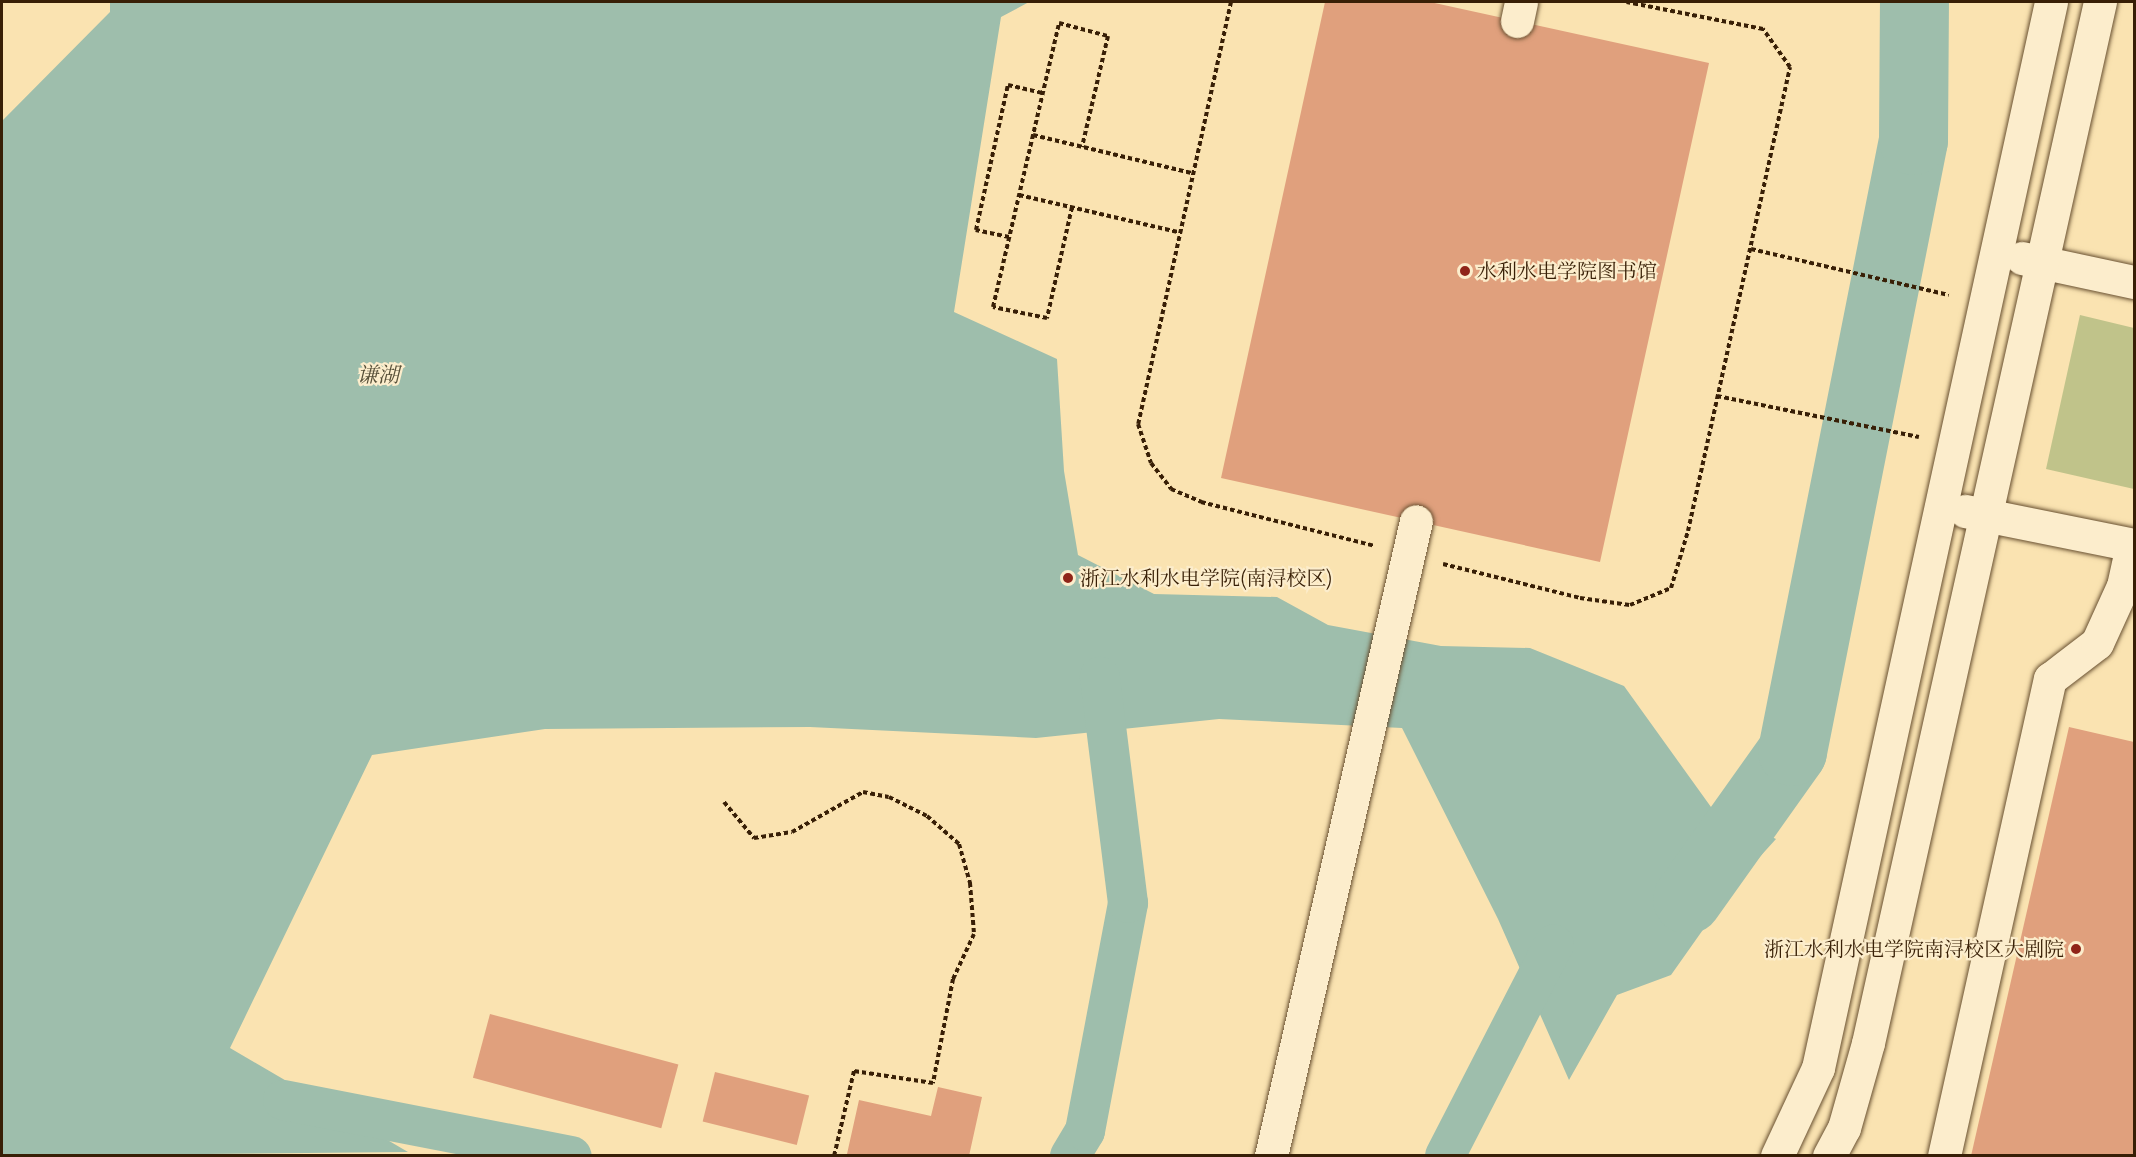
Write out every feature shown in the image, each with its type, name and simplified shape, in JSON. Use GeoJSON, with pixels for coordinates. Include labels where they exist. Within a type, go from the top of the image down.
{"type":"FeatureCollection","features":[{"type":"Feature","properties":{"kind":"street"},"geometry":{"type":"LineString","coordinates":[[1777,1155],[1818,1068],[2051,2]]}},
{"type":"Feature","properties":{"kind":"street"},"geometry":{"type":"LineString","coordinates":[[1829,1155],[1844,1128],[1868,1043],[2100,2]]}},
{"type":"Feature","properties":{"kind":"street"},"geometry":{"type":"LineString","coordinates":[[1997,252],[2134,282]]}},
{"type":"Feature","properties":{"kind":"street"},"geometry":{"type":"LineString","coordinates":[[1939,506],[2133,545],[2123,586],[2102,636],[2050,679],[1944,1155]]}},
{"type":"Feature","properties":{"kind":"street"},"geometry":{"type":"LineString","coordinates":[[1271,1155],[1416,521]]}},
{"type":"Feature","properties":{"kind":"path"},"geometry":{"type":"LineString","coordinates":[[1231,2],[1140,406],[1138,424],[1151,463],[1171,489],[1201,502],[1580,598],[1630,605],[1671,588],[1689,531],[1753,250],[1790,67],[1762,29],[1627,2]]}},
{"type":"Feature","properties":{"kind":"path"},"geometry":{"type":"LineString","coordinates":[[1072,207],[1047,318],[993,307],[1059,23],[1108,36],[1082,147]]}},
{"type":"Feature","properties":{"kind":"path"},"geometry":{"type":"LineString","coordinates":[[1009,237],[976,230],[1008,85],[1043,93]]}},
{"type":"Feature","properties":{"kind":"path"},"geometry":{"type":"LineString","coordinates":[[1033,135],[1191,173]]}},
{"type":"Feature","properties":{"kind":"path"},"geometry":{"type":"LineString","coordinates":[[1019,195],[1178,232]]}},
{"type":"Feature","properties":{"kind":"path"},"geometry":{"type":"LineString","coordinates":[[1753,250],[1960,298]]}},
{"type":"Feature","properties":{"kind":"path"},"geometry":{"type":"LineString","coordinates":[[1718,396],[1927,438]]}},
{"type":"Feature","properties":{"kind":"path"},"geometry":{"type":"LineString","coordinates":[[724,802],[754,838],[792,832],[863,792],[889,797],[927,816],[959,844],[970,883],[974,934],[953,979],[933,1083],[854,1071],[834,1155]]}},
{"type":"Feature","properties":{"kind":"green space"},"geometry":{"type":"Polygon","coordinates":[[[2080,315],[2134,328],[2134,489],[2046,469],[2080,315]]]}},
{"type":"Feature","properties":{"kind":"water","name":"谦湖"},"geometry":{"type":"Polygon","coordinates":[[[110,2],[1029,2],[1001,17],[954,312],[1057,359],[1064,471],[1078,555],[1154,594],[1277,597],[1328,625],[1441,646],[1530,648],[1624,686],[1711,807],[1776,839],[1736,883],[1671,975],[1617,995],[1569,1080],[1498,919],[1402,728],[1219,719],[1036,738],[810,727],[545,729],[372,755],[230,1048],[408,1152],[2,1156],[2,121],[110,12],[110,2]]]}},
{"type":"Feature","properties":{"kind":"building","name":"水利水电学院图书馆"},"geometry":{"type":"Polygon","coordinates":[[[1325,2],[1430,2],[1709,63],[1600,562],[1221,478],[1325,2]]]}},
{"type":"Feature","properties":{"kind":"building","name":"浙江水利水电学院南浔校区大剧院"},"geometry":{"type":"Polygon","coordinates":[[[2069,727],[2134,742],[2134,1156],[1971,1156],[2069,727]]]}},
{"type":"Feature","properties":{"kind":"building"},"geometry":{"type":"Polygon","coordinates":[[[490,1014],[678,1064],[661,1128],[473,1078],[490,1014]]]}},
{"type":"Feature","properties":{"kind":"building"},"geometry":{"type":"Polygon","coordinates":[[[715,1072],[809,1095],[797,1145],[703,1121],[715,1072]]]}},
{"type":"Feature","properties":{"kind":"building"},"geometry":{"type":"Polygon","coordinates":[[[938,1087],[982,1097],[969,1156],[847,1154],[859,1100],[931,1116],[938,1087]]]}},
{"type":"Feature","properties":{"kind":"waterway"},"geometry":{"type":"LineString","coordinates":[[1687,899],[1792,751],[1913,140],[1914,2]]}},
{"type":"Feature","properties":{"kind":"waterway"},"geometry":{"type":"LineString","coordinates":[[1070,1156],[1085,1131],[1128,903],[1100,677]]}},
{"type":"Feature","properties":{"kind":"waterway"},"geometry":{"type":"LineString","coordinates":[[1445,1156],[1554,944]]}},
{"type":"Feature","properties":{"kind":"waterway"},"geometry":{"type":"LineString","coordinates":[[283,1100],[572,1156]]}},
{"type":"Feature","properties":{"kind":"place","name":"水利水电学院图书馆"},"geometry":{"type":"Point","coordinates":[1465,271]}},
{"type":"Feature","properties":{"kind":"place","name":"浙江水利水电学院(南浔校区)"},"geometry":{"type":"Point","coordinates":[1068,578]}},
{"type":"Feature","properties":{"kind":"place","name":"浙江水利水电学院南浔校区大剧院"},"geometry":{"type":"Point","coordinates":[2076,949]}}]}
